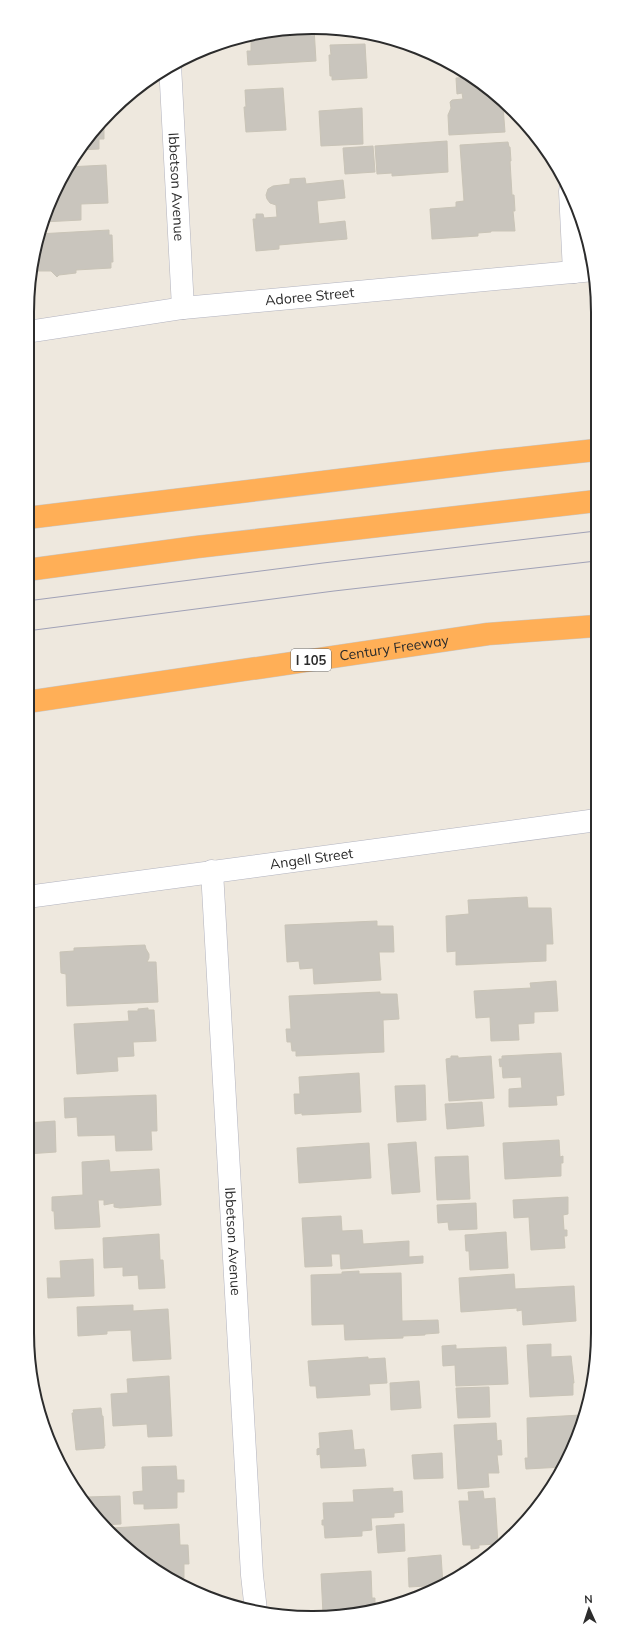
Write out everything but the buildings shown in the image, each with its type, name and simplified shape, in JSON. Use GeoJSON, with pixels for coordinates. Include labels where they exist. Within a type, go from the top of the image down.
{"type":"FeatureCollection","features":[{"type":"Feature","properties":{"kind":"highway"},"geometry":{"type":"LineString","coordinates":[[34,517],[591,451]]}},
{"type":"Feature","properties":{"kind":"highway"},"geometry":{"type":"LineString","coordinates":[[34,569],[197,547],[591,502]]}},
{"type":"Feature","properties":{"kind":"highway","name":"Century Freeway"},"geometry":{"type":"LineString","coordinates":[[34,701],[488,634],[591,626]]}},
{"type":"Feature","properties":{"kind":"street","name":"Ibbetson Avenue"},"geometry":{"type":"LineString","coordinates":[[170,73],[183,308]]}},
{"type":"Feature","properties":{"kind":"street"},"geometry":{"type":"LineString","coordinates":[[575,221],[584,271]]}},
{"type":"Feature","properties":{"kind":"street","name":"Adoree Street"},"geometry":{"type":"LineString","coordinates":[[34,331],[183,308],[584,271]]}},
{"type":"Feature","properties":{"kind":"street","name":"Angell Street"},"geometry":{"type":"LineString","coordinates":[[34,896],[591,821]]}},
{"type":"Feature","properties":{"kind":"street","name":"Ibbetson Avenue"},"geometry":{"type":"LineString","coordinates":[[212,872],[256,1605]]}},
{"type":"Feature","properties":{"kind":"tram line"},"geometry":{"type":"LineString","coordinates":[[34,600],[323,563],[591,532]]}},
{"type":"Feature","properties":{"kind":"tram line"},"geometry":{"type":"LineString","coordinates":[[34,630],[334,591],[591,562]]}}]}
